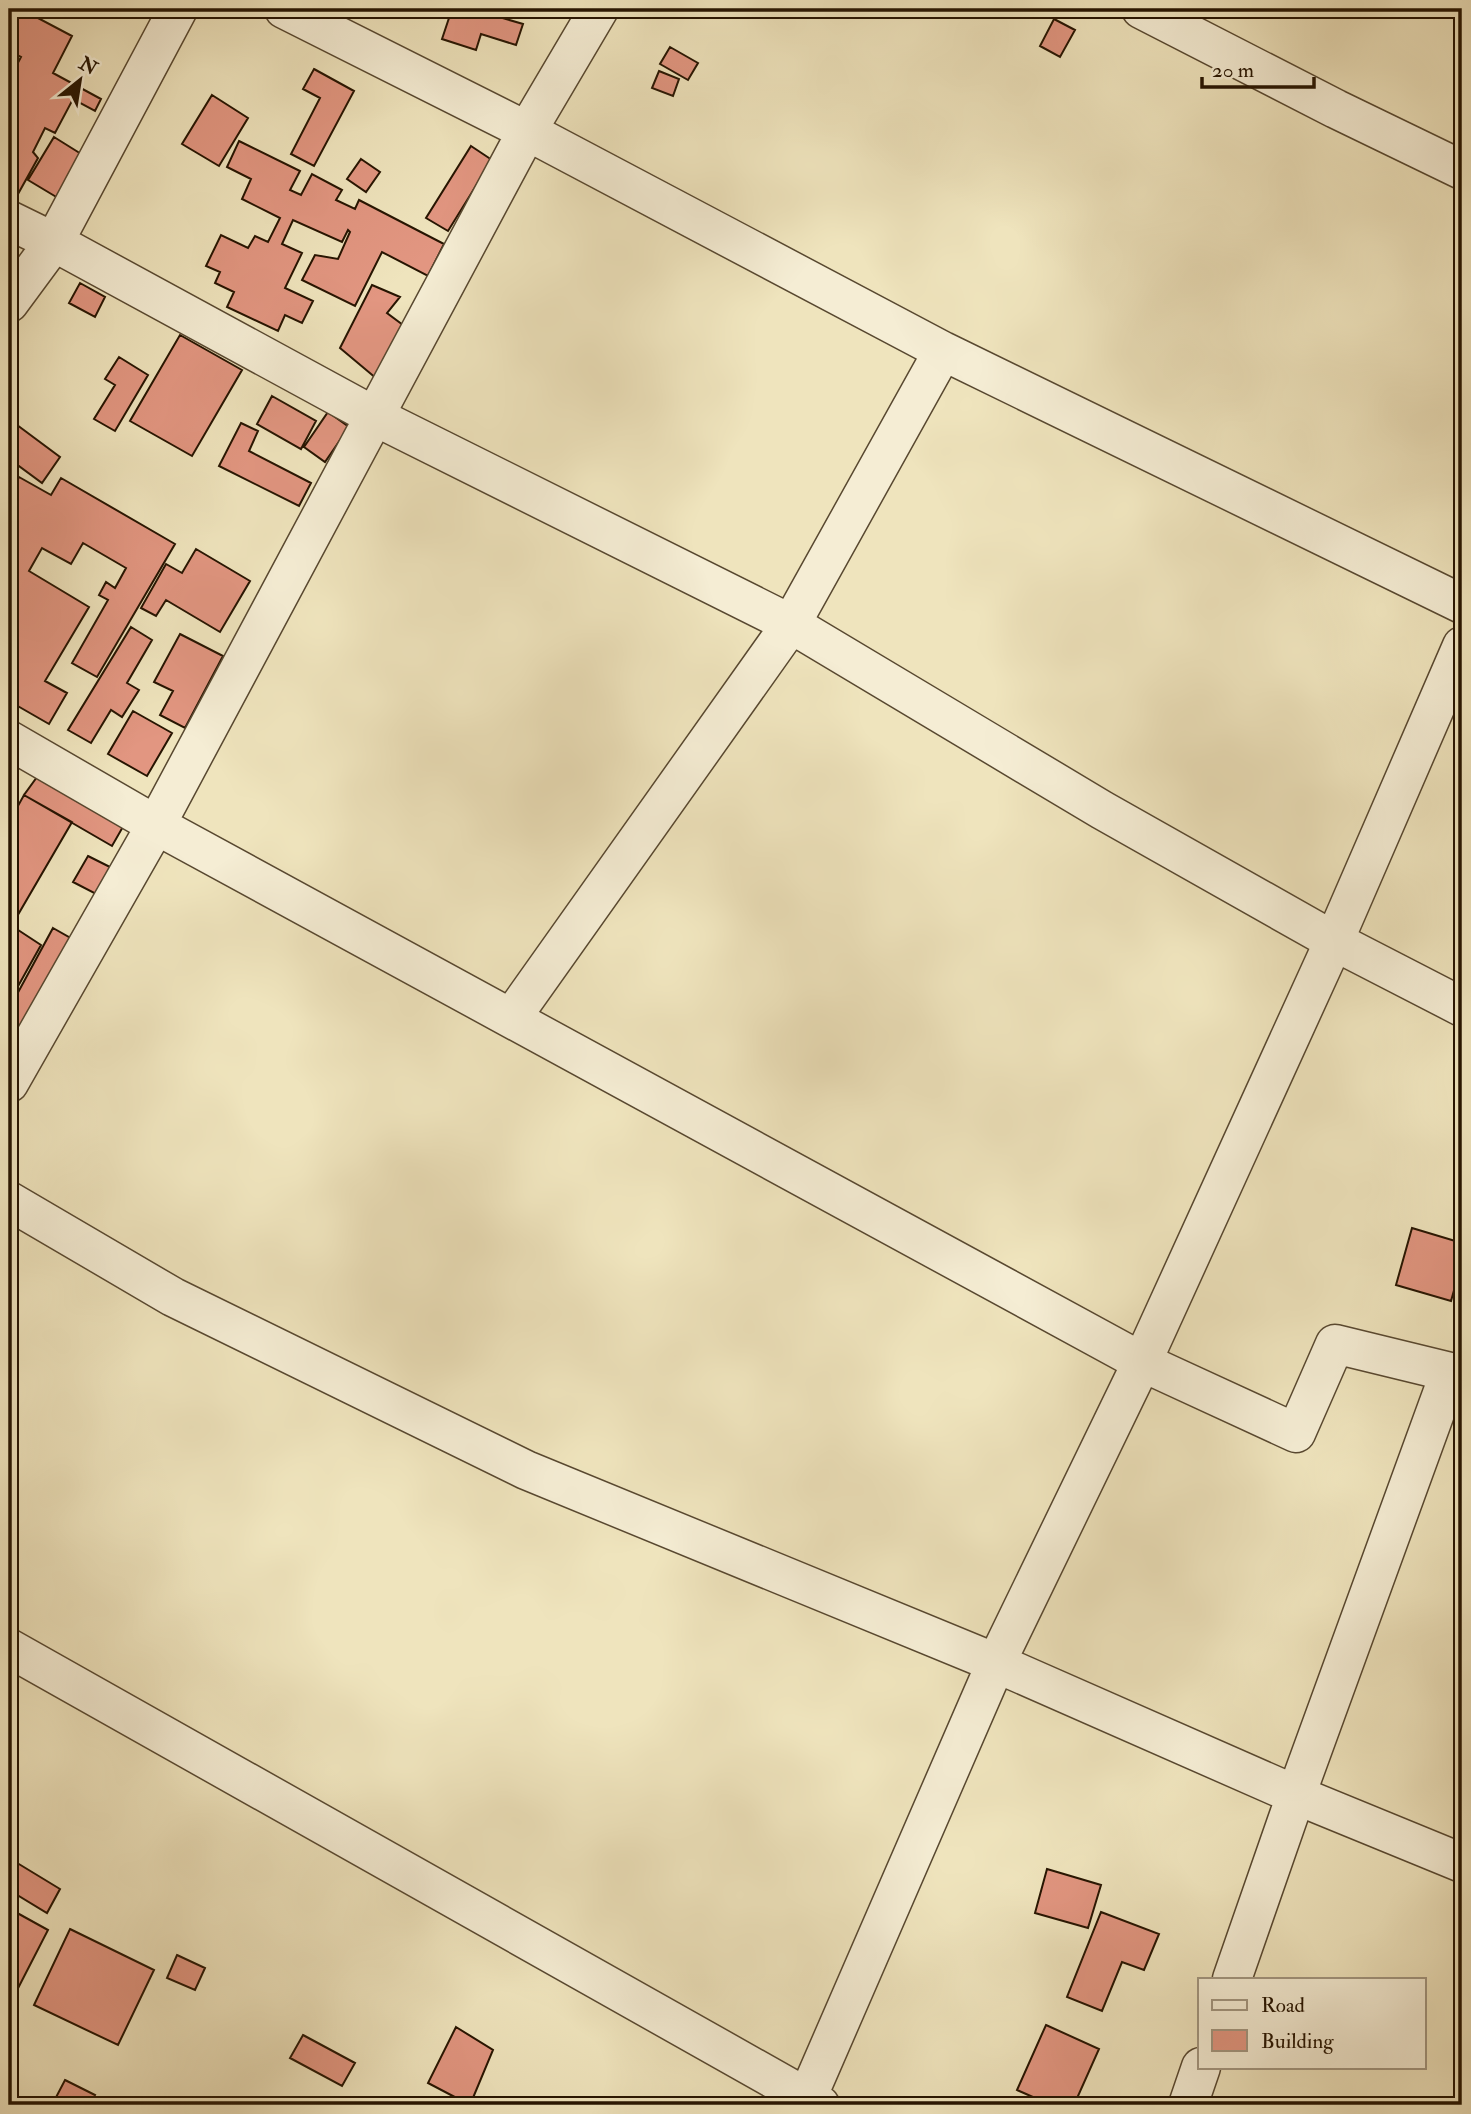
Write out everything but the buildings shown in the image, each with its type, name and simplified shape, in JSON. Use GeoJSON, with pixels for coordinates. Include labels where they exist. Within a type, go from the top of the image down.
{"type":"FeatureCollection","features":[{"type":"Feature","properties":{"kind":"street"},"geometry":{"type":"LineString","coordinates":[[9,303],[54,242],[178,9]]}},
{"type":"Feature","properties":{"kind":"street"},"geometry":{"type":"LineString","coordinates":[[284,9],[527,131],[943,351],[1462,604]]}},
{"type":"Feature","properties":{"kind":"street"},"geometry":{"type":"LineString","coordinates":[[9,1083],[156,825],[527,131],[599,9]]}},
{"type":"Feature","properties":{"kind":"street"},"geometry":{"type":"LineString","coordinates":[[1141,9],[1462,170]]}},
{"type":"Feature","properties":{"kind":"street"},"geometry":{"type":"LineString","coordinates":[[9,220],[374,416],[791,624],[1102,810],[1334,941],[1462,1007]]}},
{"type":"Feature","properties":{"kind":"street"},"geometry":{"type":"LineString","coordinates":[[512,1017],[791,624],[943,351]]}},
{"type":"Feature","properties":{"kind":"street"},"geometry":{"type":"LineString","coordinates":[[9,1648],[814,2102],[996,1663],[1142,1362],[1334,941],[1462,646]]}},
{"type":"Feature","properties":{"kind":"street"},"geometry":{"type":"LineString","coordinates":[[9,740],[156,825],[1142,1362],[1296,1433],[1335,1343],[1450,1372],[1232,1978]]}},
{"type":"Feature","properties":{"kind":"street"},"geometry":{"type":"LineString","coordinates":[[9,1202],[173,1297],[526,1470],[996,1663],[1460,1866]]}},
{"type":"Feature","properties":{"kind":"street"},"geometry":{"type":"LineString","coordinates":[[1188,2105],[1201,2068]]}}]}
